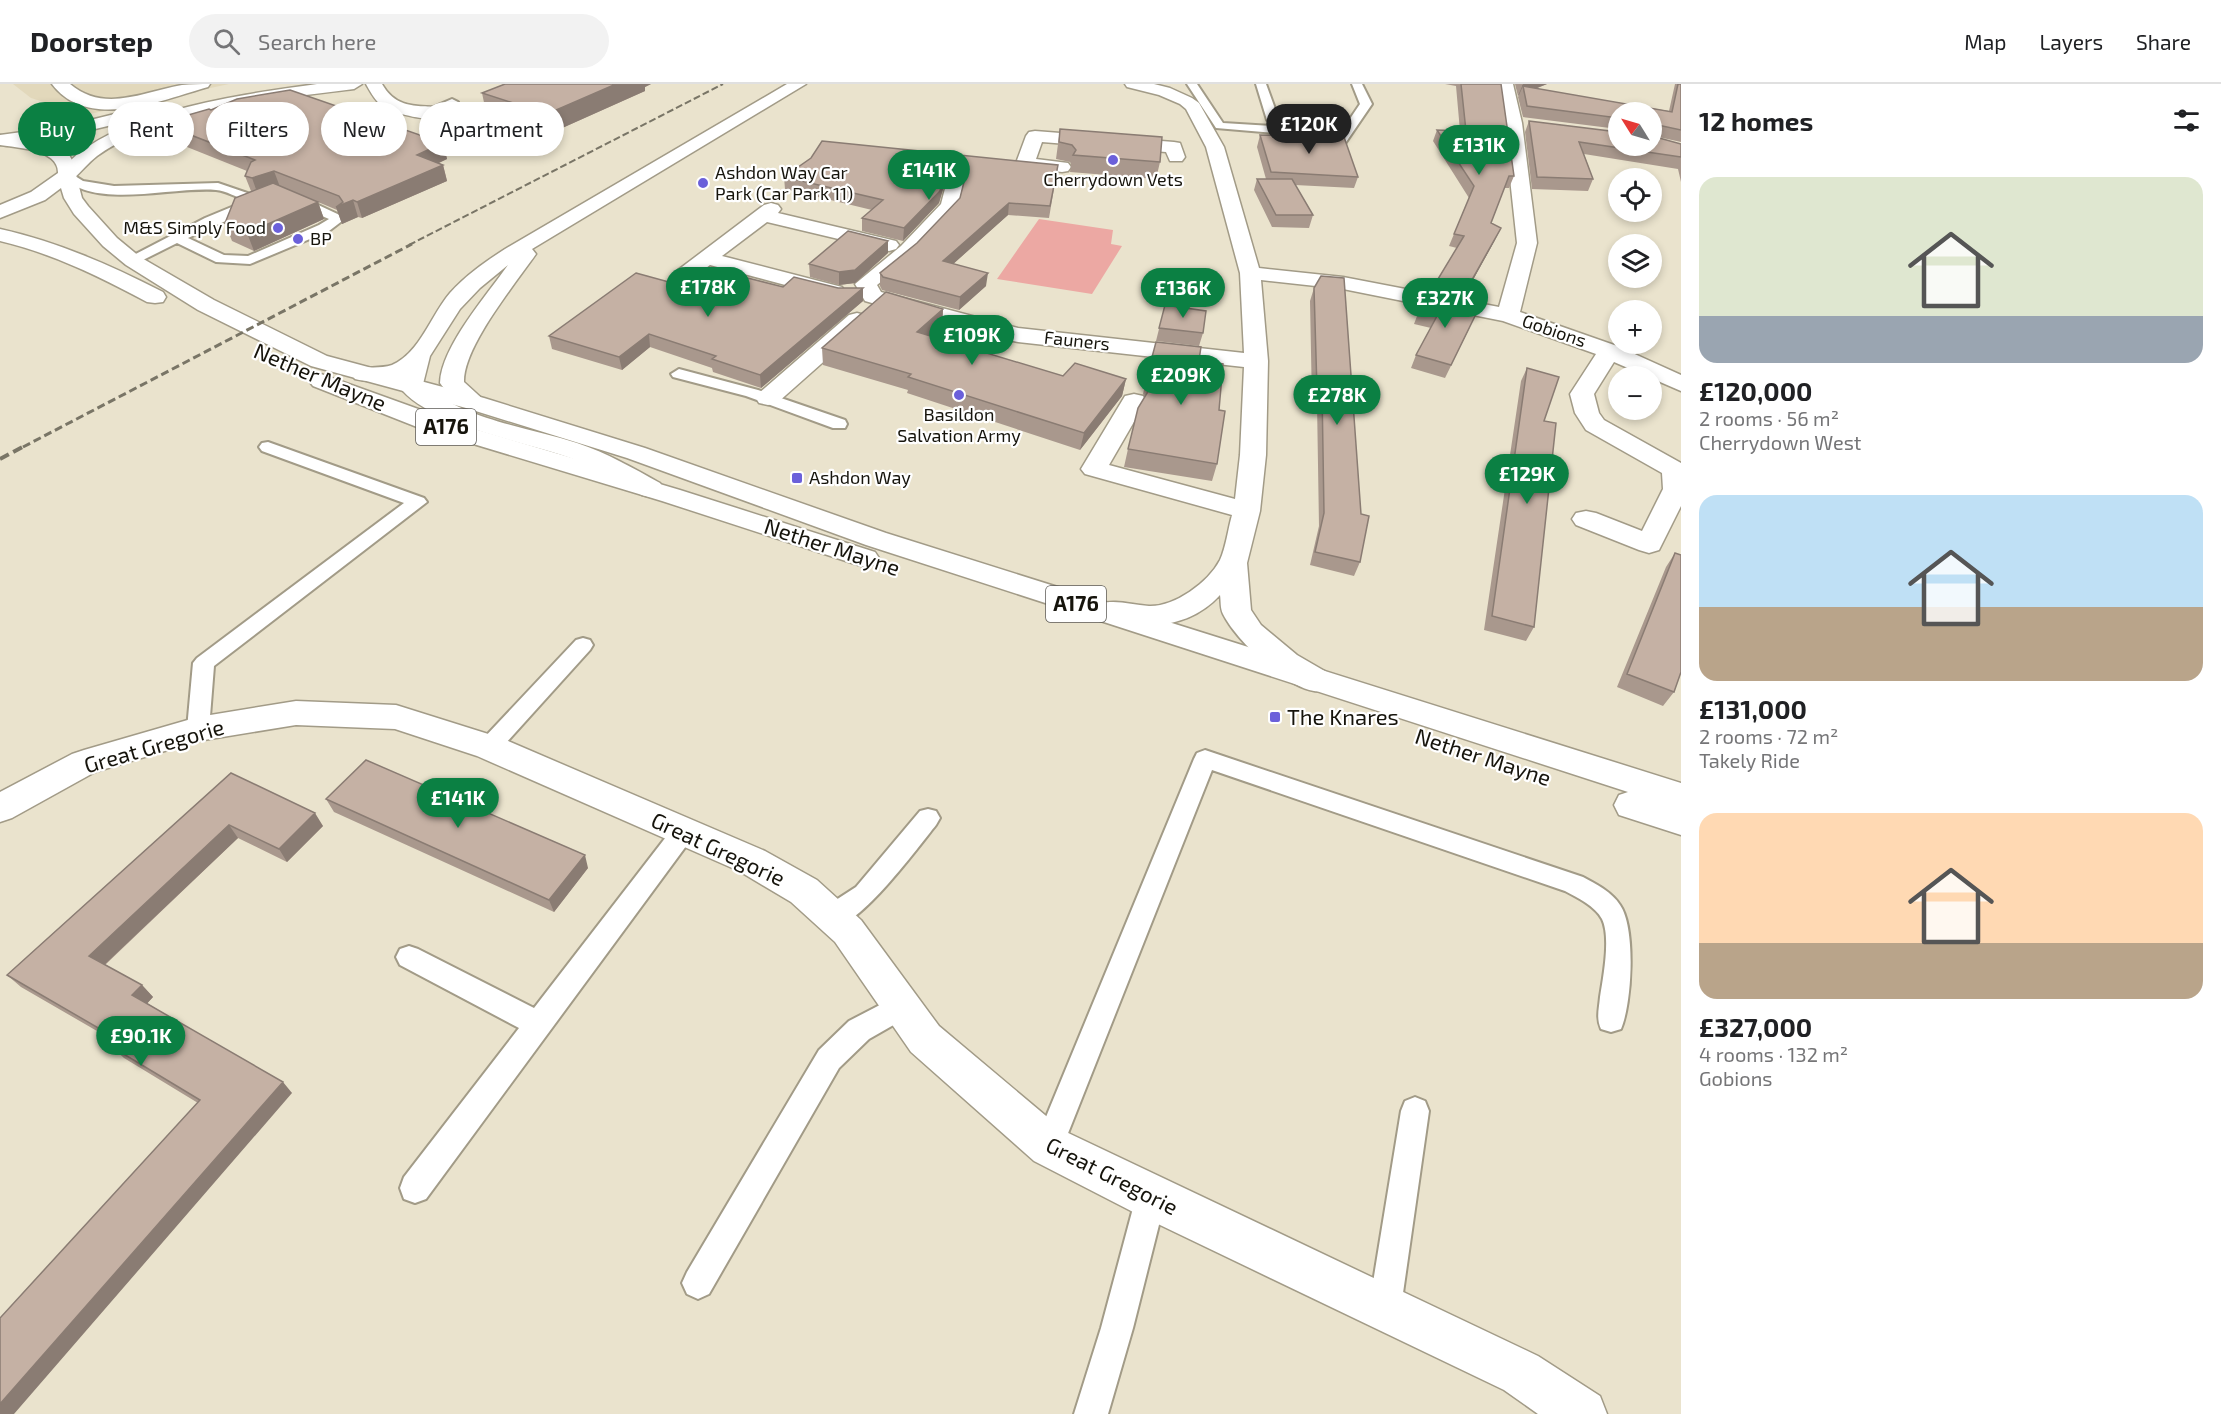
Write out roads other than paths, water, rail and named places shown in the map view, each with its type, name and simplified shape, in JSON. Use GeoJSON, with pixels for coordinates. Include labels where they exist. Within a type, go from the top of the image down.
{"type":"FeatureCollection","features":[{"type":"Feature","properties":{"kind":"street"},"geometry":{"type":"LineString","coordinates":[[60,85],[91,103],[103,105],[269,84]]}},
{"type":"Feature","properties":{"kind":"street"},"geometry":{"type":"LineString","coordinates":[[0,140],[66,131],[201,91],[300,84]]}},
{"type":"Feature","properties":{"kind":"street"},"geometry":{"type":"LineString","coordinates":[[0,212],[38,196],[67,176],[82,158],[94,149],[145,126],[246,101],[354,84]]}},
{"type":"Feature","properties":{"kind":"street"},"geometry":{"type":"LineString","coordinates":[[374,84],[385,100],[419,115]]}},
{"type":"Feature","properties":{"kind":"street"},"geometry":{"type":"LineString","coordinates":[[363,374],[385,375],[397,372],[415,362],[452,306],[469,287],[512,253],[797,84]]}},
{"type":"Feature","properties":{"kind":"street"},"geometry":{"type":"LineString","coordinates":[[1133,84],[1176,95],[1193,107],[1198,122],[1215,147],[1250,273],[1256,361],[1253,455],[1247,511],[1233,563],[1236,611],[1250,632],[1286,663],[1320,683]]}},
{"type":"Feature","properties":{"kind":"street"},"geometry":{"type":"LineString","coordinates":[[1505,84],[1519,124],[1527,243],[1508,315]]}},
{"type":"Feature","properties":{"kind":"street"},"geometry":{"type":"LineString","coordinates":[[1062,167],[1025,163],[1035,136],[1174,147],[1177,178]]}},
{"type":"Feature","properties":{"kind":"street","name":"A176"},"geometry":{"type":"LineString","coordinates":[[0,140],[27,142],[50,149],[62,157],[66,163],[67,176]]}},
{"type":"Feature","properties":{"kind":"street"},"geometry":{"type":"LineString","coordinates":[[1176,157],[1218,157]]}},
{"type":"Feature","properties":{"kind":"street","name":"Nether Mayne"},"geometry":{"type":"LineString","coordinates":[[67,176],[73,198],[81,210],[110,243],[133,261],[206,305],[319,361],[475,404],[636,453],[876,539],[1320,683],[1681,796]]}},
{"type":"Feature","properties":{"kind":"street"},"geometry":{"type":"LineString","coordinates":[[768,398],[875,295],[866,284],[908,250],[950,205],[954,185]]}},
{"type":"Feature","properties":{"kind":"street"},"geometry":{"type":"LineString","coordinates":[[685,274],[767,212],[908,250]]}},
{"type":"Feature","properties":{"kind":"street"},"geometry":{"type":"LineString","coordinates":[[475,404],[452,383],[455,360],[525,254],[556,227]]}},
{"type":"Feature","properties":{"kind":"street","name":"Nether Mayne"},"geometry":{"type":"LineString","coordinates":[[0,235],[33,243],[76,258],[329,385],[495,443],[651,489],[1681,821]]}},
{"type":"Feature","properties":{"kind":"street","name":"Fauners"},"geometry":{"type":"LineString","coordinates":[[706,258],[838,293],[875,295],[988,329],[1018,335],[1256,361]]}},
{"type":"Feature","properties":{"kind":"street","name":"Gobions"},"geometry":{"type":"LineString","coordinates":[[1250,273],[1343,283],[1508,315],[1608,351]]}},
{"type":"Feature","properties":{"kind":"street","name":"Gobions"},"geometry":{"type":"LineString","coordinates":[[1586,519],[1649,544],[1676,489],[1675,470],[1595,425],[1587,413],[1582,394],[1608,353]]}},
{"type":"Feature","properties":{"kind":"street","name":"Gobions"},"geometry":{"type":"LineString","coordinates":[[1616,354],[1681,384]]}},
{"type":"Feature","properties":{"kind":"street"},"geometry":{"type":"LineString","coordinates":[[421,355],[411,386],[424,398],[438,405],[585,454],[651,489]]}},
{"type":"Feature","properties":{"kind":"street"},"geometry":{"type":"LineString","coordinates":[[1134,400],[1094,469],[1247,511]]}},
{"type":"Feature","properties":{"kind":"street"},"geometry":{"type":"LineString","coordinates":[[1076,604],[1142,617],[1168,616],[1189,607],[1207,594],[1233,563]]}},
{"type":"Feature","properties":{"kind":"street","name":"Great Gregorie"},"geometry":{"type":"LineString","coordinates":[[0,808],[84,763],[198,729],[296,713],[396,717],[489,747],[684,831],[760,866],[804,891],[848,931],[925,1039],[1049,1146],[1521,1373],[1582,1414]]}},
{"type":"Feature","properties":{"kind":"lane"},"geometry":{"type":"LineString","coordinates":[[1192,84],[1195,92],[1209,108],[1214,122],[1220,126],[1297,131],[1292,120],[1273,120],[1261,84]]}},
{"type":"Feature","properties":{"kind":"lane"},"geometry":{"type":"LineString","coordinates":[[1309,142],[1341,142],[1366,104],[1357,84]]}},
{"type":"Feature","properties":{"kind":"lane"},"geometry":{"type":"LineString","coordinates":[[67,176],[77,184],[101,189],[214,186],[268,197],[339,218],[324,228],[250,260],[221,258],[177,238]]}},
{"type":"Feature","properties":{"kind":"lane"},"geometry":{"type":"LineString","coordinates":[[133,261],[210,221],[268,197]]}},
{"type":"Feature","properties":{"kind":"lane"},"geometry":{"type":"LineString","coordinates":[[679,374],[768,398],[839,424]]}},
{"type":"Feature","properties":{"kind":"lane"},"geometry":{"type":"LineString","coordinates":[[198,729],[204,663],[418,502],[268,447]]}},
{"type":"Feature","properties":{"kind":"lane"},"geometry":{"type":"LineString","coordinates":[[489,747],[583,645]]}},
{"type":"Feature","properties":{"kind":"lane"},"geometry":{"type":"LineString","coordinates":[[1049,1146],[1205,759],[1574,884],[1599,898],[1614,915],[1618,949],[1611,1020]]}},
{"type":"Feature","properties":{"kind":"lane"},"geometry":{"type":"LineString","coordinates":[[831,917],[865,894],[928,818]]}},
{"type":"Feature","properties":{"kind":"lane"},"geometry":{"type":"LineString","coordinates":[[415,1188],[684,831]]}},
{"type":"Feature","properties":{"kind":"lane"},"geometry":{"type":"LineString","coordinates":[[409,957],[538,1024]]}},
{"type":"Feature","properties":{"kind":"lane"},"geometry":{"type":"LineString","coordinates":[[698,1282],[829,1059],[859,1030],[901,1006]]}},
{"type":"Feature","properties":{"kind":"lane"},"geometry":{"type":"LineString","coordinates":[[1385,1307],[1415,1111]]}},
{"type":"Feature","properties":{"kind":"lane"},"geometry":{"type":"LineString","coordinates":[[1091,1414],[1117,1328],[1151,1197]]}},
{"type":"Feature","properties":{"kind":"railway"},"geometry":{"type":"LineString","coordinates":[[409,245],[723,84]]}},
{"type":"Feature","properties":{"kind":"railway"},"geometry":{"type":"LineString","coordinates":[[23,447],[412,244]]}},
{"type":"Feature","properties":{"kind":"railway"},"geometry":{"type":"LineString","coordinates":[[0,459],[26,445]]}},
{"type":"Feature","properties":{"kind":"place","name":"Cherrydown Vets"},"geometry":{"type":"Point","coordinates":[1113,160]}},
{"type":"Feature","properties":{"kind":"place","name":"Ashdon Way Car Park (Car Park 11)"},"geometry":{"type":"Point","coordinates":[703,183]}},
{"type":"Feature","properties":{"kind":"place","name":"M&S Simply Food"},"geometry":{"type":"Point","coordinates":[278,228]}},
{"type":"Feature","properties":{"kind":"place","name":"BP"},"geometry":{"type":"Point","coordinates":[298,239]}},
{"type":"Feature","properties":{"kind":"place","name":"Basildon Salvation Army"},"geometry":{"type":"Point","coordinates":[959,395]}},
{"type":"Feature","properties":{"kind":"place","name":"Ashdon Way"},"geometry":{"type":"Point","coordinates":[797,478]}},
{"type":"Feature","properties":{"kind":"place","name":"The Knares"},"geometry":{"type":"Point","coordinates":[1275,717]}}]}
